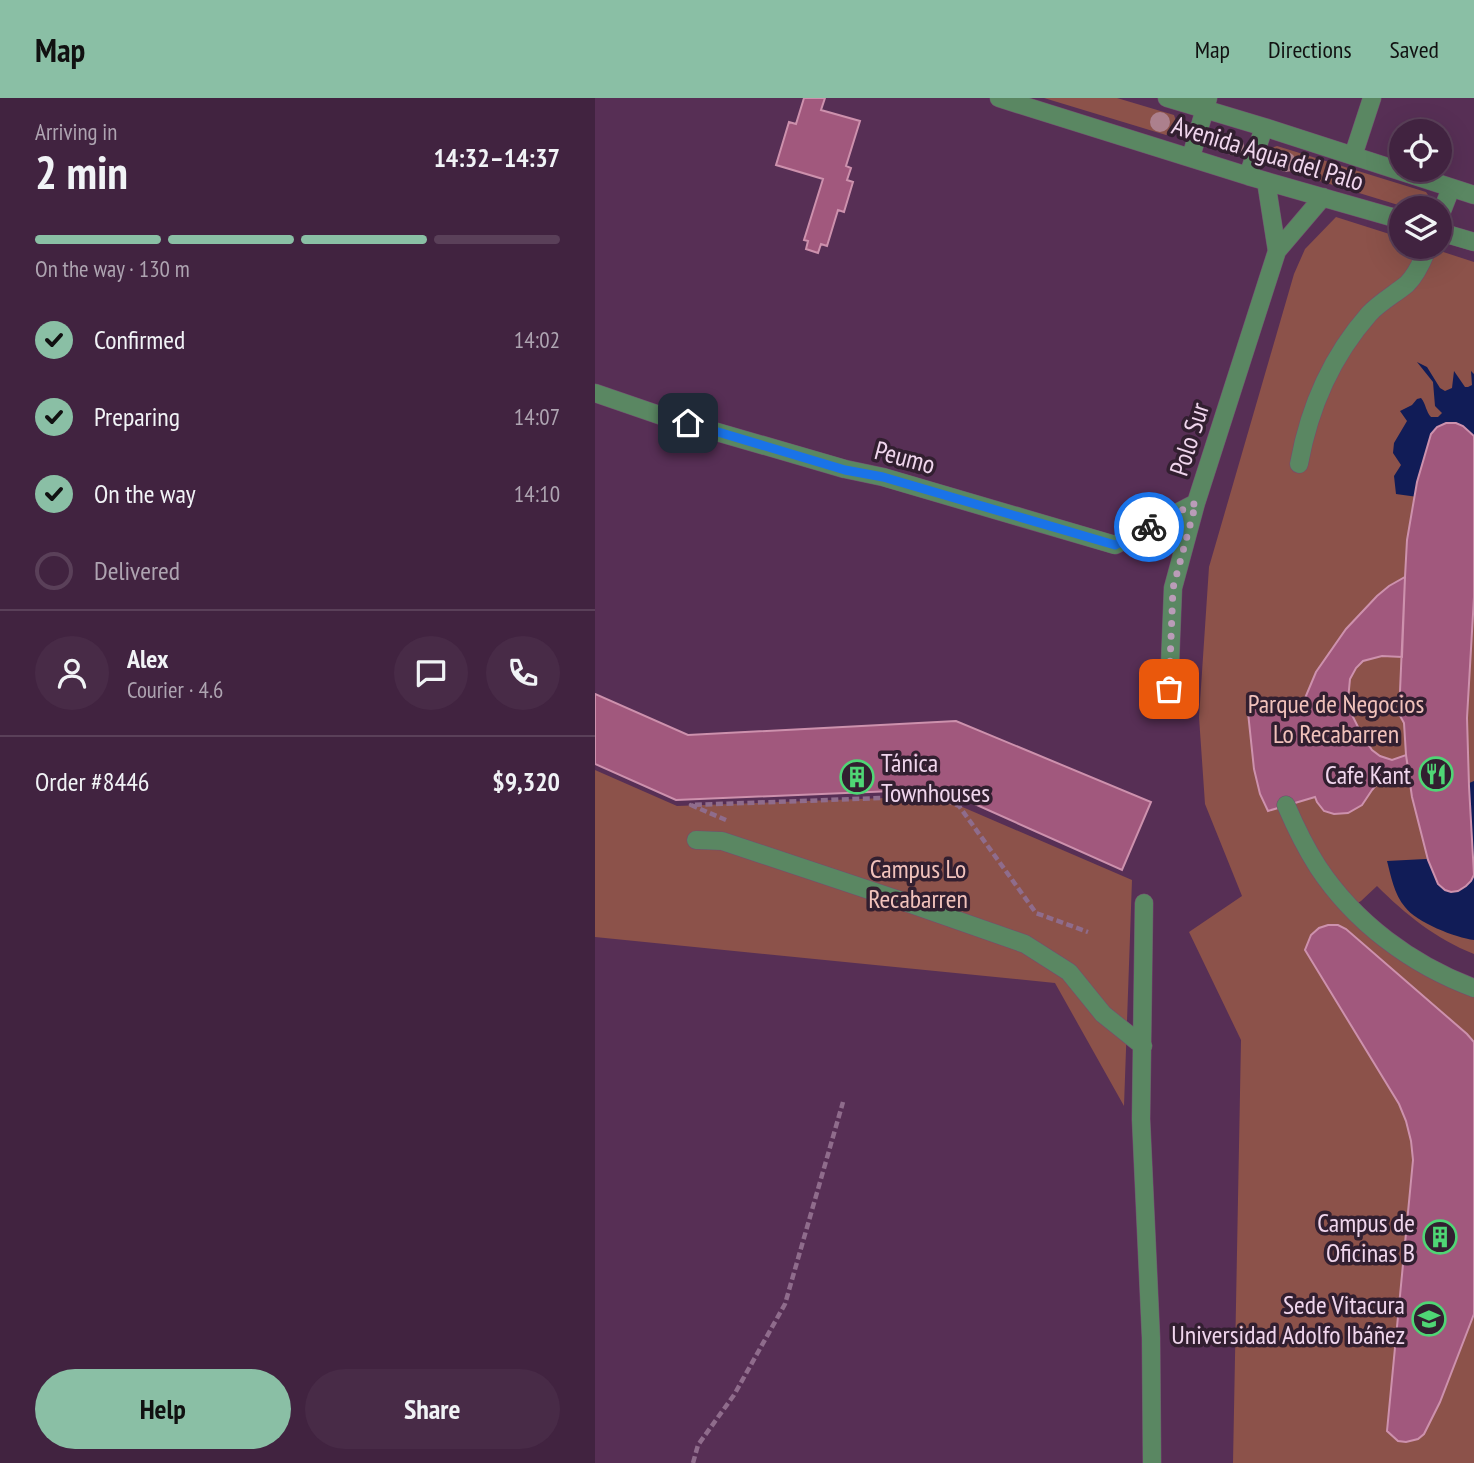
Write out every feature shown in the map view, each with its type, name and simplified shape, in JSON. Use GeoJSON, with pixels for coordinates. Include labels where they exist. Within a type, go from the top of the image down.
{"type":"FeatureCollection","features":[{"type":"Feature","properties":{"kind":"street","name":"Avenida Agua del Palo"},"geometry":{"type":"LineString","coordinates":[[999,98],[1248,176],[1389,216]]}},
{"type":"Feature","properties":{"kind":"street","name":"Avenida Agua del Palo"},"geometry":{"type":"LineString","coordinates":[[1167,98],[1207,104],[1264,127],[1474,195]]}},
{"type":"Feature","properties":{"kind":"street"},"geometry":{"type":"LineString","coordinates":[[1353,156],[1372,98]]}},
{"type":"Feature","properties":{"kind":"street"},"geometry":{"type":"LineString","coordinates":[[1191,157],[1207,104]]}},
{"type":"Feature","properties":{"kind":"street"},"geometry":{"type":"LineString","coordinates":[[1248,176],[1264,127]]}},
{"type":"Feature","properties":{"kind":"street","name":"Polo Sur"},"geometry":{"type":"LineString","coordinates":[[1266,181],[1277,251]]}},
{"type":"Feature","properties":{"kind":"street"},"geometry":{"type":"LineString","coordinates":[[1448,196],[1451,188]]}},
{"type":"Feature","properties":{"kind":"street","name":"Polo Sur"},"geometry":{"type":"LineString","coordinates":[[1169,689],[1173,588],[1196,503],[1277,251],[1323,197]]}},
{"type":"Feature","properties":{"kind":"street"},"geometry":{"type":"LineString","coordinates":[[1452,236],[1474,242]]}},
{"type":"Feature","properties":{"kind":"street"},"geometry":{"type":"LineString","coordinates":[[1299,464],[1311,416],[1333,365],[1370,312],[1409,282],[1423,259]]}},
{"type":"Feature","properties":{"kind":"street","name":"Peumo"},"geometry":{"type":"LineString","coordinates":[[595,393],[845,470],[883,477],[1115,545],[1196,503]]}},
{"type":"Feature","properties":{"kind":"street"},"geometry":{"type":"LineString","coordinates":[[1286,805],[1319,868],[1341,897],[1366,922],[1423,965],[1474,988]]}},
{"type":"Feature","properties":{"kind":"street"},"geometry":{"type":"LineString","coordinates":[[696,840],[722,841],[1025,944],[1069,972],[1103,1014],[1143,1046]]}},
{"type":"Feature","properties":{"kind":"street"},"geometry":{"type":"LineString","coordinates":[[1144,903],[1141,1119],[1151,1338],[1152,1463]]}},
{"type":"Feature","properties":{"kind":"path"},"geometry":{"type":"LineString","coordinates":[[722,841],[726,819],[691,806],[937,796],[959,806],[1036,913],[1088,932]]}},
{"type":"Feature","properties":{"kind":"path"},"geometry":{"type":"LineString","coordinates":[[693,1463],[698,1445],[734,1395],[785,1304],[843,1102]]}},
{"type":"Feature","properties":{"kind":"green space"},"geometry":{"type":"Polygon","coordinates":[[[1044,98],[1117,98],[1174,115],[1176,130],[1166,135],[1044,98]]]}},
{"type":"Feature","properties":{"kind":"green space"},"geometry":{"type":"Polygon","coordinates":[[[1277,146],[1426,192],[1429,196],[1389,196],[1389,202],[1271,166],[1267,155],[1271,148],[1277,146]]]}},
{"type":"Feature","properties":{"kind":"green space","name":"Parque de Negocios Lo Recabarren"},"geometry":{"type":"Polygon","coordinates":[[[1336,217],[1389,234],[1389,259],[1452,259],[1452,255],[1474,262],[1474,954],[1422,925],[1377,886],[1351,907],[1366,922],[1474,988],[1474,1463],[1233,1463],[1241,1040],[1189,932],[1242,896],[1205,804],[1199,717],[1209,567],[1294,274],[1305,249],[1336,217]]]}},
{"type":"Feature","properties":{"kind":"green space","name":"Campus Lo Recabarren"},"geometry":{"type":"Polygon","coordinates":[[[595,770],[677,806],[937,796],[1132,880],[1124,1106],[1055,983],[595,937],[595,770]]]}},
{"type":"Feature","properties":{"kind":"shaded area"},"geometry":{"type":"Polygon","coordinates":[[[1417,362],[1427,367],[1440,388],[1445,391],[1452,388],[1454,371],[1465,387],[1472,385],[1471,371],[1474,374],[1474,563],[1425,498],[1396,494],[1394,476],[1401,465],[1393,453],[1394,443],[1407,421],[1400,411],[1421,398],[1431,417],[1438,417],[1442,413],[1435,406],[1433,382],[1417,362]]]}},
{"type":"Feature","properties":{"kind":"shaded area"},"geometry":{"type":"Polygon","coordinates":[[[1474,781],[1474,940],[1437,928],[1410,913],[1393,885],[1387,861],[1464,857],[1455,789],[1474,781]]]}},
{"type":"Feature","properties":{"kind":"building"},"geometry":{"type":"Polygon","coordinates":[[[804,98],[825,98],[821,110],[860,121],[846,166],[851,168],[847,180],[853,182],[844,212],[838,210],[827,246],[821,244],[818,253],[806,249],[808,241],[804,240],[823,179],[776,165],[789,122],[796,124],[804,98]]]}},
{"type":"Feature","properties":{"kind":"building"},"geometry":{"type":"Polygon","coordinates":[[[1446,423],[1463,426],[1474,436],[1474,597],[1467,718],[1474,875],[1466,886],[1451,892],[1438,884],[1428,860],[1412,797],[1404,723],[1399,714],[1407,540],[1417,482],[1431,434],[1446,423]]]}},
{"type":"Feature","properties":{"kind":"building"},"geometry":{"type":"Polygon","coordinates":[[[1405,577],[1402,657],[1382,656],[1363,661],[1350,679],[1348,700],[1352,715],[1372,750],[1392,760],[1406,755],[1410,780],[1384,781],[1377,784],[1362,805],[1348,813],[1334,814],[1324,811],[1315,797],[1268,811],[1260,794],[1254,769],[1247,703],[1303,703],[1316,672],[1346,629],[1377,596],[1405,577]]]}},
{"type":"Feature","properties":{"kind":"building","name":"Tánica Townhouses"},"geometry":{"type":"Polygon","coordinates":[[[595,694],[688,735],[956,721],[1151,802],[1122,870],[941,789],[676,800],[595,764],[595,694]]]}},
{"type":"Feature","properties":{"kind":"building","name":"Campus de Oficinas B"},"geometry":{"type":"Polygon","coordinates":[[[1328,925],[1338,925],[1346,929],[1474,1042],[1474,1314],[1440,1402],[1424,1434],[1418,1439],[1406,1442],[1398,1441],[1387,1431],[1413,1160],[1411,1141],[1399,1104],[1305,950],[1311,935],[1328,925]]]}},
{"type":"Feature","properties":{"kind":"way so far"},"geometry":{"type":"LineString","coordinates":[[1149,527],[1196,503],[1173,588],[1169,689]]}},
{"type":"Feature","properties":{"kind":"place","name":"Cafe Kant"},"geometry":{"type":"Point","coordinates":[1436,774]}},
{"type":"Feature","properties":{"kind":"place","name":"Tánica Townhouses"},"geometry":{"type":"Point","coordinates":[857,777]}},
{"type":"Feature","properties":{"kind":"place","name":"Campus de Oficinas B"},"geometry":{"type":"Point","coordinates":[1440,1237]}},
{"type":"Feature","properties":{"kind":"place","name":"Sede Vitacura Universidad Adolfo Ibáñez"},"geometry":{"type":"Point","coordinates":[1429,1319]}},
{"type":"Feature","properties":{"kind":"route"},"geometry":{"type":"LineString","coordinates":[[688,423],[1115,545],[1149,527]]}}]}
